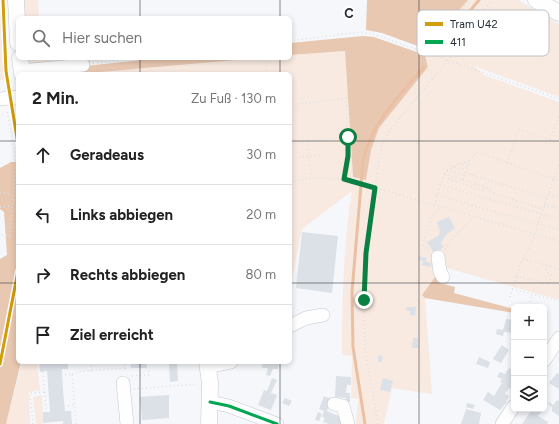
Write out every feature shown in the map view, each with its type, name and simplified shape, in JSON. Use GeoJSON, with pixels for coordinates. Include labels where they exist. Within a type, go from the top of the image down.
{"type":"FeatureCollection","features":[{"type":"Feature","properties":{"kind":"main road"},"geometry":{"type":"LineString","coordinates":[[16,0],[17,16]]}},
{"type":"Feature","properties":{"kind":"main road"},"geometry":{"type":"LineString","coordinates":[[536,0],[559,13]]}},
{"type":"Feature","properties":{"kind":"main road"},"geometry":{"type":"LineString","coordinates":[[207,365],[210,402],[209,424]]}},
{"type":"Feature","properties":{"kind":"street"},"geometry":{"type":"LineString","coordinates":[[21,68],[83,64]]}},
{"type":"Feature","properties":{"kind":"street"},"geometry":{"type":"LineString","coordinates":[[2,99],[16,97]]}},
{"type":"Feature","properties":{"kind":"street"},"geometry":{"type":"LineString","coordinates":[[438,257],[440,272],[443,277]]}},
{"type":"Feature","properties":{"kind":"street"},"geometry":{"type":"LineString","coordinates":[[292,325],[306,318],[323,315]]}},
{"type":"Feature","properties":{"kind":"street"},"geometry":{"type":"LineString","coordinates":[[547,356],[559,338]]}},
{"type":"Feature","properties":{"kind":"street"},"geometry":{"type":"LineString","coordinates":[[124,386],[127,424]]}},
{"type":"Feature","properties":{"kind":"street"},"geometry":{"type":"LineString","coordinates":[[210,402],[229,406],[277,424]]}},
{"type":"Feature","properties":{"kind":"street"},"geometry":{"type":"LineString","coordinates":[[334,404],[343,406],[348,424]]}},
{"type":"Feature","properties":{"kind":"street"},"geometry":{"type":"LineString","coordinates":[[502,424],[511,410]]}},
{"type":"Feature","properties":{"kind":"path"},"geometry":{"type":"LineString","coordinates":[[461,10],[470,0]]}},
{"type":"Feature","properties":{"kind":"path"},"geometry":{"type":"LineString","coordinates":[[484,10],[492,0]]}},
{"type":"Feature","properties":{"kind":"path"},"geometry":{"type":"LineString","coordinates":[[292,41],[367,33],[417,49]]}},
{"type":"Feature","properties":{"kind":"path"},"geometry":{"type":"LineString","coordinates":[[438,56],[559,99]]}},
{"type":"Feature","properties":{"kind":"path"},"geometry":{"type":"LineString","coordinates":[[378,424],[365,348],[364,300],[366,253],[381,147],[390,130],[451,56]]}},
{"type":"Feature","properties":{"kind":"path"},"geometry":{"type":"LineString","coordinates":[[83,64],[122,60]]}},
{"type":"Feature","properties":{"kind":"path"},"geometry":{"type":"LineString","coordinates":[[265,60],[267,72]]}},
{"type":"Feature","properties":{"kind":"path"},"geometry":{"type":"LineString","coordinates":[[426,67],[434,76]]}},
{"type":"Feature","properties":{"kind":"path"},"geometry":{"type":"LineString","coordinates":[[292,105],[346,98],[348,156],[344,179]]}},
{"type":"Feature","properties":{"kind":"path"},"geometry":{"type":"LineString","coordinates":[[2,99],[16,162],[11,206],[10,236],[2,235]]}},
{"type":"Feature","properties":{"kind":"path"},"geometry":{"type":"LineString","coordinates":[[550,140],[559,116]]}},
{"type":"Feature","properties":{"kind":"path"},"geometry":{"type":"LineString","coordinates":[[508,163],[519,129],[559,143]]}},
{"type":"Feature","properties":{"kind":"path"},"geometry":{"type":"LineString","coordinates":[[292,143],[348,137]]}},
{"type":"Feature","properties":{"kind":"path"},"geometry":{"type":"LineString","coordinates":[[308,141],[312,178]]}},
{"type":"Feature","properties":{"kind":"path"},"geometry":{"type":"LineString","coordinates":[[463,180],[469,161],[477,152],[559,181]]}},
{"type":"Feature","properties":{"kind":"path"},"geometry":{"type":"LineString","coordinates":[[299,157],[322,155]]}},
{"type":"Feature","properties":{"kind":"path"},"geometry":{"type":"LineString","coordinates":[[434,205],[444,174],[447,170],[451,166],[458,163],[469,161]]}},
{"type":"Feature","properties":{"kind":"path"},"geometry":{"type":"LineString","coordinates":[[458,163],[467,166]]}},
{"type":"Feature","properties":{"kind":"path"},"geometry":{"type":"LineString","coordinates":[[510,297],[516,276],[538,224],[559,164]]}},
{"type":"Feature","properties":{"kind":"path"},"geometry":{"type":"LineString","coordinates":[[451,166],[465,173]]}},
{"type":"Feature","properties":{"kind":"path"},"geometry":{"type":"LineString","coordinates":[[447,170],[465,173],[547,198]]}},
{"type":"Feature","properties":{"kind":"path"},"geometry":{"type":"LineString","coordinates":[[444,174],[491,189],[490,192],[543,209]]}},
{"type":"Feature","properties":{"kind":"path"},"geometry":{"type":"LineString","coordinates":[[292,182],[312,178],[344,179],[559,241]]}},
{"type":"Feature","properties":{"kind":"path"},"geometry":{"type":"LineString","coordinates":[[448,179],[483,190],[484,187]]}},
{"type":"Feature","properties":{"kind":"path"},"geometry":{"type":"LineString","coordinates":[[440,186],[559,219]]}},
{"type":"Feature","properties":{"kind":"path"},"geometry":{"type":"LineString","coordinates":[[0,192],[12,194]]}},
{"type":"Feature","properties":{"kind":"path"},"geometry":{"type":"LineString","coordinates":[[437,195],[559,230]]}},
{"type":"Feature","properties":{"kind":"path"},"geometry":{"type":"LineString","coordinates":[[548,195],[559,198]]}},
{"type":"Feature","properties":{"kind":"path"},"geometry":{"type":"LineString","coordinates":[[544,205],[559,209]]}},
{"type":"Feature","properties":{"kind":"path"},"geometry":{"type":"LineString","coordinates":[[0,207],[11,206]]}},
{"type":"Feature","properties":{"kind":"path"},"geometry":{"type":"LineString","coordinates":[[441,208],[431,218],[423,244],[434,256],[438,257],[449,246],[460,229],[474,217]]}},
{"type":"Feature","properties":{"kind":"path"},"geometry":{"type":"LineString","coordinates":[[524,259],[559,269]]}},
{"type":"Feature","properties":{"kind":"path"},"geometry":{"type":"LineString","coordinates":[[546,265],[547,272],[551,275],[549,284]]}},
{"type":"Feature","properties":{"kind":"path"},"geometry":{"type":"LineString","coordinates":[[516,276],[555,286]]}},
{"type":"Feature","properties":{"kind":"path"},"geometry":{"type":"LineString","coordinates":[[512,289],[559,301]]}},
{"type":"Feature","properties":{"kind":"path"},"geometry":{"type":"LineString","coordinates":[[530,302],[532,294]]}},
{"type":"Feature","properties":{"kind":"path"},"geometry":{"type":"LineString","coordinates":[[91,364],[92,371]]}},
{"type":"Feature","properties":{"kind":"path"},"geometry":{"type":"LineString","coordinates":[[125,364],[126,377],[150,374],[149,369]]}},
{"type":"Feature","properties":{"kind":"path"},"geometry":{"type":"LineString","coordinates":[[65,375],[125,368]]}},
{"type":"Feature","properties":{"kind":"path"},"geometry":{"type":"LineString","coordinates":[[43,372],[46,410]]}},
{"type":"Feature","properties":{"kind":"path"},"geometry":{"type":"LineString","coordinates":[[72,374],[76,424]]}},
{"type":"Feature","properties":{"kind":"path"},"geometry":{"type":"LineString","coordinates":[[124,386],[200,384]]}},
{"type":"Feature","properties":{"kind":"path"},"geometry":{"type":"LineString","coordinates":[[33,424],[30,393],[44,392]]}},
{"type":"Feature","properties":{"kind":"path"},"geometry":{"type":"LineString","coordinates":[[68,406],[74,405]]}},
{"type":"Feature","properties":{"kind":"shaded area"},"geometry":{"type":"Polygon","coordinates":[[[0,0],[4,80],[0,80],[0,0]]]}},
{"type":"Feature","properties":{"kind":"shaded area"},"geometry":{"type":"Polygon","coordinates":[[[22,0],[38,0],[39,16],[22,16],[22,0]]]}},
{"type":"Feature","properties":{"kind":"shaded area"},"geometry":{"type":"Polygon","coordinates":[[[367,0],[468,0],[459,10],[417,10],[417,46],[382,33],[366,30],[367,0]]]}},
{"type":"Feature","properties":{"kind":"shaded area"},"geometry":{"type":"Polygon","coordinates":[[[468,0],[518,0],[535,10],[459,10],[468,0]]]}},
{"type":"Feature","properties":{"kind":"shaded area"},"geometry":{"type":"Polygon","coordinates":[[[549,18],[559,24],[559,97],[474,66],[484,75],[559,102],[559,300],[443,267],[422,295],[425,298],[432,394],[392,388],[384,424],[356,424],[358,399],[351,398],[352,356],[342,355],[344,273],[352,191],[302,229],[292,278],[292,72],[98,72],[237,60],[292,60],[292,55],[345,51],[353,177],[366,180],[371,150],[379,128],[428,67],[425,56],[549,56],[549,18]]]}},
{"type":"Feature","properties":{"kind":"shaded area"},"geometry":{"type":"Polygon","coordinates":[[[363,36],[374,37],[417,52],[417,56],[425,56],[428,67],[379,128],[371,150],[366,180],[353,177],[345,51],[292,55],[292,43],[363,36]]]}},
{"type":"Feature","properties":{"kind":"shaded area"},"geometry":{"type":"Polygon","coordinates":[[[26,60],[107,60],[31,68],[26,60]]]}},
{"type":"Feature","properties":{"kind":"shaded area"},"geometry":{"type":"Polygon","coordinates":[[[142,60],[237,60],[101,72],[78,72],[77,67],[142,60]]]}},
{"type":"Feature","properties":{"kind":"shaded area"},"geometry":{"type":"Polygon","coordinates":[[[11,162],[16,162],[16,364],[21,364],[6,424],[0,424],[0,259],[7,255],[4,212],[0,209],[0,168],[11,162]]]}},
{"type":"Feature","properties":{"kind":"shaded area"},"geometry":{"type":"Polygon","coordinates":[[[435,277],[440,283],[455,287],[454,293],[511,308],[511,312],[425,298],[422,295],[435,277]]]}},
{"type":"Feature","properties":{"kind":"shaded area"},"geometry":{"type":"Polygon","coordinates":[[[21,364],[37,364],[40,390],[29,392],[30,424],[6,424],[21,364]]]}},
{"type":"Feature","properties":{"kind":"shaded area"},"geometry":{"type":"Polygon","coordinates":[[[42,395],[43,424],[36,424],[33,397],[42,395]]]}},
{"type":"Feature","properties":{"kind":"building"},"geometry":{"type":"Polygon","coordinates":[[[449,217],[455,228],[445,236],[441,243],[444,247],[434,253],[427,242],[438,236],[440,232],[437,222],[449,217]]]}},
{"type":"Feature","properties":{"kind":"building"},"geometry":{"type":"Polygon","coordinates":[[[302,232],[338,236],[332,293],[296,288],[302,232]]]}},
{"type":"Feature","properties":{"kind":"building"},"geometry":{"type":"Polygon","coordinates":[[[419,256],[427,258],[426,262],[432,263],[431,267],[422,265],[423,261],[418,260],[419,256]]]}},
{"type":"Feature","properties":{"kind":"building"},"geometry":{"type":"Polygon","coordinates":[[[407,307],[416,307],[415,316],[410,315],[410,311],[406,310],[407,307]]]}},
{"type":"Feature","properties":{"kind":"building"},"geometry":{"type":"Polygon","coordinates":[[[506,319],[511,320],[511,333],[504,332],[503,336],[496,334],[497,329],[503,330],[506,319]]]}},
{"type":"Feature","properties":{"kind":"building"},"geometry":{"type":"Polygon","coordinates":[[[413,338],[418,338],[418,348],[412,348],[413,338]]]}},
{"type":"Feature","properties":{"kind":"building"},"geometry":{"type":"Polygon","coordinates":[[[502,345],[509,350],[501,363],[493,359],[502,345]]]}},
{"type":"Feature","properties":{"kind":"building"},"geometry":{"type":"Polygon","coordinates":[[[378,355],[383,356],[382,362],[378,362],[378,355]]]}},
{"type":"Feature","properties":{"kind":"building"},"geometry":{"type":"Polygon","coordinates":[[[479,357],[490,362],[488,368],[476,364],[479,357]]]}},
{"type":"Feature","properties":{"kind":"building"},"geometry":{"type":"Polygon","coordinates":[[[39,364],[68,364],[68,369],[62,369],[63,390],[65,411],[71,411],[72,424],[63,424],[63,421],[43,423],[43,412],[50,412],[47,371],[40,372],[39,364]]]}},
{"type":"Feature","properties":{"kind":"building"},"geometry":{"type":"Polygon","coordinates":[[[130,364],[146,364],[147,368],[131,368],[130,364]]]}},
{"type":"Feature","properties":{"kind":"building"},"geometry":{"type":"Polygon","coordinates":[[[169,364],[177,364],[178,381],[170,382],[169,364]]]}},
{"type":"Feature","properties":{"kind":"building"},"geometry":{"type":"Polygon","coordinates":[[[263,364],[279,364],[278,369],[273,369],[270,376],[266,375],[268,368],[262,368],[263,364]]]}},
{"type":"Feature","properties":{"kind":"building"},"geometry":{"type":"Polygon","coordinates":[[[509,368],[511,369],[511,389],[509,388],[505,394],[509,396],[506,401],[507,402],[500,410],[483,400],[488,392],[494,396],[502,383],[500,382],[502,379],[497,377],[500,372],[505,374],[509,368]]]}},
{"type":"Feature","properties":{"kind":"building"},"geometry":{"type":"Polygon","coordinates":[[[557,373],[559,374],[559,389],[549,383],[557,373]]]}},
{"type":"Feature","properties":{"kind":"building"},"geometry":{"type":"Polygon","coordinates":[[[336,376],[351,377],[351,385],[347,385],[346,393],[350,393],[350,402],[346,402],[346,398],[335,397],[336,376]]]}},
{"type":"Feature","properties":{"kind":"building"},"geometry":{"type":"Polygon","coordinates":[[[272,378],[277,380],[271,393],[277,395],[271,410],[258,405],[264,390],[267,391],[272,378]]]}},
{"type":"Feature","properties":{"kind":"building"},"geometry":{"type":"Polygon","coordinates":[[[383,378],[393,381],[390,392],[380,390],[383,378]]]}},
{"type":"Feature","properties":{"kind":"building"},"geometry":{"type":"Polygon","coordinates":[[[169,395],[169,418],[142,420],[140,397],[169,395]]]}},
{"type":"Feature","properties":{"kind":"building"},"geometry":{"type":"Polygon","coordinates":[[[324,396],[331,399],[327,411],[343,418],[347,424],[329,424],[323,422],[325,418],[322,417],[324,411],[319,409],[324,396]]]}},
{"type":"Feature","properties":{"kind":"building"},"geometry":{"type":"Polygon","coordinates":[[[285,398],[292,401],[289,406],[282,403],[285,398]]]}},
{"type":"Feature","properties":{"kind":"building"},"geometry":{"type":"Polygon","coordinates":[[[557,400],[559,401],[559,416],[552,411],[552,407],[548,404],[549,402],[553,405],[557,400]]]}},
{"type":"Feature","properties":{"kind":"building"},"geometry":{"type":"Polygon","coordinates":[[[467,403],[475,405],[473,409],[466,407],[467,403]]]}},
{"type":"Feature","properties":{"kind":"building"},"geometry":{"type":"Polygon","coordinates":[[[466,409],[481,413],[479,424],[461,424],[466,409]]]}},
{"type":"Feature","properties":{"kind":"building"},"geometry":{"type":"Polygon","coordinates":[[[318,412],[322,414],[319,421],[315,420],[318,412]]]}},
{"type":"Feature","properties":{"kind":"building"},"geometry":{"type":"Polygon","coordinates":[[[530,412],[541,412],[538,416],[548,422],[547,424],[522,424],[530,412]]]}},
{"type":"Feature","properties":{"kind":"waterway"},"geometry":{"type":"LineString","coordinates":[[471,10],[479,0]]}},
{"type":"Feature","properties":{"kind":"waterway"},"geometry":{"type":"LineString","coordinates":[[365,424],[353,347],[352,292],[363,161],[367,147],[380,122],[396,99],[424,67]]}},
{"type":"Feature","properties":{"kind":"tram line","name":"U42"},"geometry":{"type":"LineString","coordinates":[[3,0],[6,71],[16,132]]}},
{"type":"Feature","properties":{"kind":"tram line","name":"U42"},"geometry":{"type":"LineString","coordinates":[[0,364],[16,281]]}},
{"type":"Feature","properties":{"kind":"transit line","name":"411"},"geometry":{"type":"LineString","coordinates":[[210,402],[229,406],[277,424]]}},
{"type":"Feature","properties":{"kind":"route"},"geometry":{"type":"LineString","coordinates":[[348,137],[348,156],[344,179],[375,188],[366,253],[364,300]]}}]}
